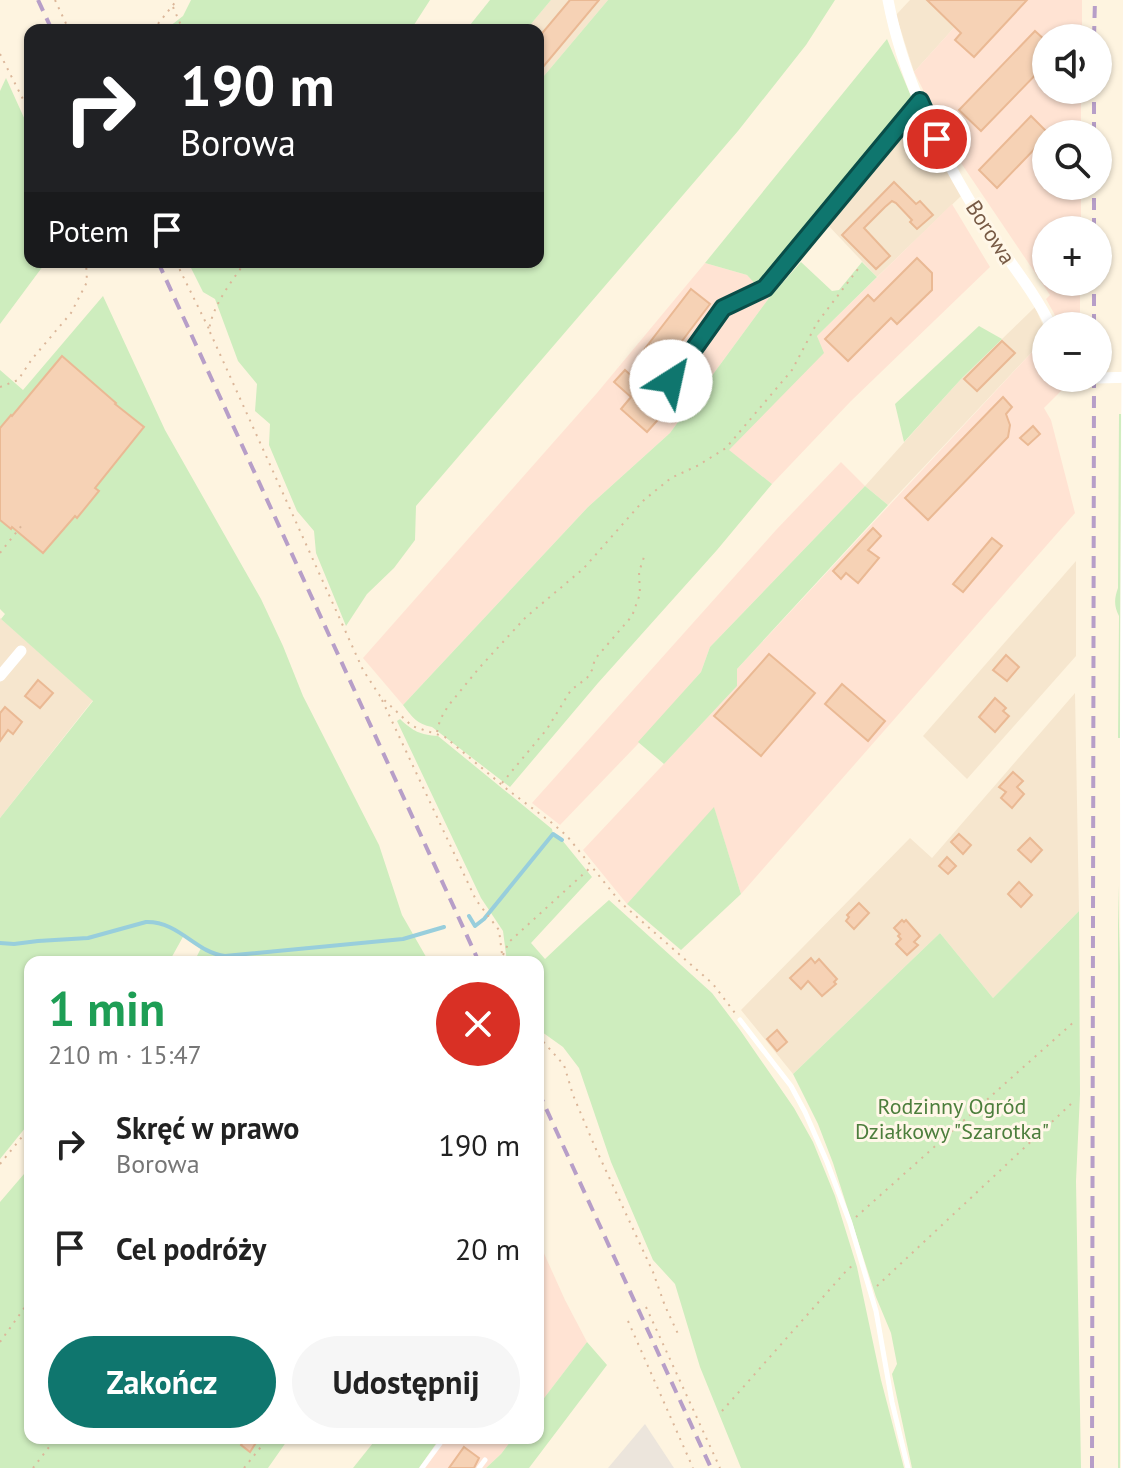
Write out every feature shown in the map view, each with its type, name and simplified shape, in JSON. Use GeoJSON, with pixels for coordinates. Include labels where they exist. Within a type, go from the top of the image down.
{"type":"FeatureCollection","features":[{"type":"Feature","properties":{"kind":"main road"},"geometry":{"type":"LineString","coordinates":[[1129,1468],[1134,1231],[1131,0]]}},
{"type":"Feature","properties":{"kind":"street","name":"Borowa"},"geometry":{"type":"LineString","coordinates":[[888,0],[896,39],[920,101],[956,176],[984,224],[1044,312]]}},
{"type":"Feature","properties":{"kind":"street"},"geometry":{"type":"LineString","coordinates":[[1112,378],[1133,377]]}},
{"type":"Feature","properties":{"kind":"street"},"geometry":{"type":"LineString","coordinates":[[0,676],[21,651]]}},
{"type":"Feature","properties":{"kind":"lane"},"geometry":{"type":"LineString","coordinates":[[671,381],[723,308],[765,288],[920,101]]}},
{"type":"Feature","properties":{"kind":"lane"},"geometry":{"type":"LineString","coordinates":[[740,1020],[791,1086],[827,1162],[850,1223],[876,1311],[908,1468]]}},
{"type":"Feature","properties":{"kind":"lane"},"geometry":{"type":"LineString","coordinates":[[422,1468],[440,1444]]}},
{"type":"Feature","properties":{"kind":"lane"},"geometry":{"type":"LineString","coordinates":[[479,1468],[485,1460]]}},
{"type":"Feature","properties":{"kind":"path"},"geometry":{"type":"LineString","coordinates":[[55,0],[66,24]]}},
{"type":"Feature","properties":{"kind":"path"},"geometry":{"type":"LineString","coordinates":[[158,24],[177,0]]}},
{"type":"Feature","properties":{"kind":"path"},"geometry":{"type":"LineString","coordinates":[[173,6],[180,24]]}},
{"type":"Feature","properties":{"kind":"path"},"geometry":{"type":"LineString","coordinates":[[0,54],[24,101]]}},
{"type":"Feature","properties":{"kind":"path"},"geometry":{"type":"LineString","coordinates":[[0,387],[18,380],[71,313],[87,282],[86,268]]}},
{"type":"Feature","properties":{"kind":"path"},"geometry":{"type":"LineString","coordinates":[[179,268],[363,670],[380,696],[476,900],[499,930],[502,956]]}},
{"type":"Feature","properties":{"kind":"path"},"geometry":{"type":"LineString","coordinates":[[209,330],[211,317],[241,268]]}},
{"type":"Feature","properties":{"kind":"path"},"geometry":{"type":"LineString","coordinates":[[436,733],[448,706],[526,617],[583,569],[653,493],[671,478],[726,448],[792,370],[817,323],[858,269]]}},
{"type":"Feature","properties":{"kind":"path"},"geometry":{"type":"LineString","coordinates":[[0,553],[22,525]]}},
{"type":"Feature","properties":{"kind":"path"},"geometry":{"type":"LineString","coordinates":[[501,784],[547,729],[571,690],[587,678],[595,659],[632,616],[640,594],[639,572],[644,557]]}},
{"type":"Feature","properties":{"kind":"path"},"geometry":{"type":"LineString","coordinates":[[380,696],[412,726],[445,737],[567,836],[621,903],[713,984],[740,1020]]}},
{"type":"Feature","properties":{"kind":"path"},"geometry":{"type":"LineString","coordinates":[[502,956],[509,942],[592,867]]}},
{"type":"Feature","properties":{"kind":"path"},"geometry":{"type":"LineString","coordinates":[[850,1223],[1076,1020]]}},
{"type":"Feature","properties":{"kind":"path"},"geometry":{"type":"LineString","coordinates":[[544,1042],[564,1065],[595,1147],[679,1336]]}},
{"type":"Feature","properties":{"kind":"path"},"geometry":{"type":"LineString","coordinates":[[870,1292],[1072,1103]]}},
{"type":"Feature","properties":{"kind":"path"},"geometry":{"type":"LineString","coordinates":[[0,1164],[24,1134]]}},
{"type":"Feature","properties":{"kind":"path"},"geometry":{"type":"LineString","coordinates":[[722,1411],[847,1270],[861,1260]]}},
{"type":"Feature","properties":{"kind":"path"},"geometry":{"type":"LineString","coordinates":[[646,1307],[720,1468]]}},
{"type":"Feature","properties":{"kind":"path"},"geometry":{"type":"LineString","coordinates":[[0,1342],[24,1308]]}},
{"type":"Feature","properties":{"kind":"path"},"geometry":{"type":"LineString","coordinates":[[628,1321],[693,1468]]}},
{"type":"Feature","properties":{"kind":"path"},"geometry":{"type":"LineString","coordinates":[[33,1468],[51,1444]]}},
{"type":"Feature","properties":{"kind":"path"},"geometry":{"type":"LineString","coordinates":[[244,1468],[263,1444]]}},
{"type":"Feature","properties":{"kind":"shaded area"},"geometry":{"type":"Polygon","coordinates":[[[551,0],[608,0],[544,76],[544,24],[531,24],[551,0]]]}},
{"type":"Feature","properties":{"kind":"shaded area"},"geometry":{"type":"Polygon","coordinates":[[[910,0],[979,0],[914,72],[896,15],[910,0]]]}},
{"type":"Feature","properties":{"kind":"shaded area"},"geometry":{"type":"Polygon","coordinates":[[[979,0],[1082,0],[1082,24],[1032,24],[1032,104],[1081,104],[1081,120],[1032,120],[1032,200],[1081,200],[1081,216],[1032,216],[1032,268],[959,160],[914,72],[979,0]]]}},
{"type":"Feature","properties":{"kind":"shaded area"},"geometry":{"type":"Polygon","coordinates":[[[920,114],[961,196],[877,277],[826,223],[920,114]]]}},
{"type":"Feature","properties":{"kind":"shaded area"},"geometry":{"type":"Polygon","coordinates":[[[952,204],[990,267],[851,401],[772,484],[728,450],[823,353],[817,336],[952,204]]]}},
{"type":"Feature","properties":{"kind":"shaded area"},"geometry":{"type":"Polygon","coordinates":[[[705,263],[747,275],[769,298],[670,433],[588,507],[403,705],[363,658],[597,393],[705,263]]]}},
{"type":"Feature","properties":{"kind":"shaded area"},"geometry":{"type":"Polygon","coordinates":[[[1049,296],[1080,296],[1080,312],[1053,312],[1046,299],[1049,296]]]}},
{"type":"Feature","properties":{"kind":"shaded area"},"geometry":{"type":"Polygon","coordinates":[[[1035,307],[1037,312],[1032,312],[1032,352],[888,505],[865,486],[961,379],[1035,307]]]}},
{"type":"Feature","properties":{"kind":"shaded area"},"geometry":{"type":"Polygon","coordinates":[[[1032,352],[1032,392],[1060,392],[1044,408],[1051,420],[1075,513],[741,894],[714,808],[627,904],[583,850],[737,686],[737,669],[1032,352]]]}},
{"type":"Feature","properties":{"kind":"shaded area"},"geometry":{"type":"Polygon","coordinates":[[[841,462],[865,486],[710,647],[701,672],[637,745],[560,825],[532,803],[776,530],[841,462]]]}},
{"type":"Feature","properties":{"kind":"shaded area"},"geometry":{"type":"Polygon","coordinates":[[[1076,561],[1076,656],[967,779],[923,736],[1076,561]]]}},
{"type":"Feature","properties":{"kind":"shaded area"},"geometry":{"type":"Polygon","coordinates":[[[0,618],[93,700],[0,818],[0,618]]]}},
{"type":"Feature","properties":{"kind":"shaded area"},"geometry":{"type":"Polygon","coordinates":[[[1075,693],[1079,911],[993,998],[940,933],[793,1074],[741,1010],[910,838],[932,858],[1075,693]]]}},
{"type":"Feature","properties":{"kind":"shaded area"},"geometry":{"type":"Polygon","coordinates":[[[544,1253],[565,1300],[587,1342],[544,1398],[544,1253]]]}},
{"type":"Feature","properties":{"kind":"shaded area"},"geometry":{"type":"Polygon","coordinates":[[[645,1424],[674,1468],[608,1468],[645,1424]]]}},
{"type":"Feature","properties":{"kind":"shaded area"},"geometry":{"type":"Polygon","coordinates":[[[437,1444],[508,1444],[486,1468],[419,1468],[437,1444]]]}},
{"type":"Feature","properties":{"kind":"green space"},"geometry":{"type":"Polygon","coordinates":[[[191,0],[430,0],[415,24],[173,24],[183,16],[191,0]]]}},
{"type":"Feature","properties":{"kind":"green space"},"geometry":{"type":"Polygon","coordinates":[[[490,0],[551,0],[531,24],[471,24],[490,0]]]}},
{"type":"Feature","properties":{"kind":"green space"},"geometry":{"type":"Polygon","coordinates":[[[608,0],[835,0],[806,45],[738,131],[416,506],[415,540],[394,568],[367,594],[346,626],[316,553],[314,531],[297,511],[269,445],[270,424],[255,411],[257,384],[238,361],[215,299],[203,292],[191,268],[544,268],[544,76],[608,0]]]}},
{"type":"Feature","properties":{"kind":"green space"},"geometry":{"type":"Polygon","coordinates":[[[887,39],[913,101],[757,286],[747,275],[705,263],[887,39]]]}},
{"type":"Feature","properties":{"kind":"green space"},"geometry":{"type":"Polygon","coordinates":[[[6,78],[24,118],[24,268],[42,268],[0,324],[0,91],[6,78]]]}},
{"type":"Feature","properties":{"kind":"green space"},"geometry":{"type":"Polygon","coordinates":[[[801,262],[832,291],[839,290],[862,262],[877,277],[817,336],[824,353],[729,450],[772,484],[510,787],[432,727],[415,719],[403,705],[588,507],[670,433],[769,298],[801,262]]]}},
{"type":"Feature","properties":{"kind":"green space"},"geometry":{"type":"Polygon","coordinates":[[[103,296],[165,430],[261,599],[303,696],[379,845],[402,915],[426,956],[197,956],[202,946],[184,935],[172,956],[24,956],[24,1129],[0,1159],[0,818],[93,701],[1,619],[5,614],[0,609],[0,370],[23,390],[103,296]]]}},
{"type":"Feature","properties":{"kind":"green space"},"geometry":{"type":"Polygon","coordinates":[[[979,326],[1002,339],[904,442],[895,404],[979,326]]]}},
{"type":"Feature","properties":{"kind":"green space"},"geometry":{"type":"Polygon","coordinates":[[[1121,414],[1118,738],[1119,616],[1115,602],[1118,588],[1121,414]]]}},
{"type":"Feature","properties":{"kind":"green space"},"geometry":{"type":"Polygon","coordinates":[[[865,486],[888,505],[737,669],[737,686],[664,764],[638,742],[701,672],[710,647],[865,486]]]}},
{"type":"Feature","properties":{"kind":"green space"},"geometry":{"type":"Polygon","coordinates":[[[400,719],[417,732],[438,736],[552,829],[553,834],[562,840],[592,877],[531,943],[542,956],[506,956],[503,931],[481,898],[397,721],[400,719]]]}},
{"type":"Feature","properties":{"kind":"green space"},"geometry":{"type":"Polygon","coordinates":[[[714,807],[741,894],[681,950],[627,904],[714,807]]]}},
{"type":"Feature","properties":{"kind":"green space"},"geometry":{"type":"Polygon","coordinates":[[[1118,885],[1120,967],[1120,1468],[1118,1468],[1118,885]]]}},
{"type":"Feature","properties":{"kind":"green space"},"geometry":{"type":"Polygon","coordinates":[[[609,900],[712,993],[794,1108],[813,1142],[835,1196],[857,1267],[904,1468],[741,1468],[700,1367],[675,1284],[653,1260],[611,1162],[579,1068],[563,1047],[544,1033],[544,958],[609,900]]]}},
{"type":"Feature","properties":{"kind":"green space","name":"Rodzinny Ogród Działkowy \"Szarotka\""},"geometry":{"type":"Polygon","coordinates":[[[1079,911],[1080,1094],[1076,1181],[1081,1468],[912,1468],[892,1374],[897,1364],[891,1333],[876,1297],[833,1163],[793,1074],[940,933],[993,998],[1079,911]]]}},
{"type":"Feature","properties":{"kind":"green space"},"geometry":{"type":"Polygon","coordinates":[[[24,1174],[24,1444],[285,1444],[268,1468],[0,1468],[0,1202],[24,1174]]]}},
{"type":"Feature","properties":{"kind":"green space"},"geometry":{"type":"Polygon","coordinates":[[[587,1342],[607,1365],[529,1468],[486,1468],[508,1444],[544,1444],[544,1398],[587,1342]]]}},
{"type":"Feature","properties":{"kind":"green space"},"geometry":{"type":"Polygon","coordinates":[[[372,1444],[436,1444],[419,1468],[353,1468],[372,1444]]]}},
{"type":"Feature","properties":{"kind":"building"},"geometry":{"type":"Polygon","coordinates":[[[570,0],[599,0],[544,66],[544,31],[570,0]]]}},
{"type":"Feature","properties":{"kind":"building"},"geometry":{"type":"Polygon","coordinates":[[[927,0],[1027,0],[974,57],[955,40],[961,33],[927,0]]]}},
{"type":"Feature","properties":{"kind":"building"},"geometry":{"type":"Polygon","coordinates":[[[1032,34],[1032,78],[981,131],[959,110],[1032,34]]]}},
{"type":"Feature","properties":{"kind":"building"},"geometry":{"type":"Polygon","coordinates":[[[1031,116],[1035,120],[1032,120],[1032,152],[997,188],[979,170],[1031,116]]]}},
{"type":"Feature","properties":{"kind":"building"},"geometry":{"type":"Polygon","coordinates":[[[894,182],[916,204],[920,201],[933,215],[917,229],[896,203],[892,201],[885,207],[864,228],[890,256],[876,269],[842,235],[894,182]]]}},
{"type":"Feature","properties":{"kind":"building"},"geometry":{"type":"Polygon","coordinates":[[[917,258],[932,273],[932,290],[897,324],[891,318],[848,361],[825,339],[868,295],[874,301],[917,258]]]}},
{"type":"Feature","properties":{"kind":"building"},"geometry":{"type":"Polygon","coordinates":[[[691,289],[710,304],[660,370],[640,355],[691,289]]]}},
{"type":"Feature","properties":{"kind":"building"},"geometry":{"type":"Polygon","coordinates":[[[1002,341],[1015,353],[977,391],[964,379],[1002,341]]]}},
{"type":"Feature","properties":{"kind":"building"},"geometry":{"type":"Polygon","coordinates":[[[62,356],[144,427],[95,488],[99,491],[43,553],[0,520],[0,428],[62,356]]]}},
{"type":"Feature","properties":{"kind":"building"},"geometry":{"type":"Polygon","coordinates":[[[625,370],[642,385],[651,374],[678,397],[647,432],[621,409],[631,397],[614,382],[625,370]]]}},
{"type":"Feature","properties":{"kind":"building"},"geometry":{"type":"Polygon","coordinates":[[[1003,397],[1012,407],[1006,414],[1010,425],[1008,437],[928,520],[905,498],[1003,397]]]}},
{"type":"Feature","properties":{"kind":"building"},"geometry":{"type":"Polygon","coordinates":[[[1033,426],[1040,434],[1028,445],[1020,438],[1033,426]]]}},
{"type":"Feature","properties":{"kind":"building"},"geometry":{"type":"Polygon","coordinates":[[[873,528],[881,536],[868,550],[879,558],[858,583],[846,573],[841,579],[833,571],[873,528]]]}},
{"type":"Feature","properties":{"kind":"building"},"geometry":{"type":"Polygon","coordinates":[[[992,538],[1002,546],[963,592],[953,584],[992,538]]]}},
{"type":"Feature","properties":{"kind":"building"},"geometry":{"type":"Polygon","coordinates":[[[769,654],[815,693],[761,756],[714,716],[769,654]]]}},
{"type":"Feature","properties":{"kind":"building"},"geometry":{"type":"Polygon","coordinates":[[[1006,655],[1019,667],[1007,681],[993,670],[1006,655]]]}},
{"type":"Feature","properties":{"kind":"building"},"geometry":{"type":"Polygon","coordinates":[[[38,680],[53,693],[40,708],[25,696],[38,680]]]}},
{"type":"Feature","properties":{"kind":"building"},"geometry":{"type":"Polygon","coordinates":[[[842,684],[885,721],[868,741],[825,704],[842,684]]]}},
{"type":"Feature","properties":{"kind":"building"},"geometry":{"type":"Polygon","coordinates":[[[995,698],[1006,708],[1003,711],[1009,716],[995,732],[979,717],[995,698]]]}},
{"type":"Feature","properties":{"kind":"building"},"geometry":{"type":"Polygon","coordinates":[[[5,707],[22,722],[13,734],[8,730],[0,741],[0,713],[5,707]]]}},
{"type":"Feature","properties":{"kind":"building"},"geometry":{"type":"Polygon","coordinates":[[[1013,772],[1023,781],[1017,787],[1024,794],[1012,808],[1001,798],[1006,792],[999,787],[1013,772]]]}},
{"type":"Feature","properties":{"kind":"building"},"geometry":{"type":"Polygon","coordinates":[[[959,834],[971,845],[963,854],[951,842],[959,834]]]}},
{"type":"Feature","properties":{"kind":"building"},"geometry":{"type":"Polygon","coordinates":[[[1030,838],[1042,850],[1031,862],[1018,850],[1030,838]]]}},
{"type":"Feature","properties":{"kind":"building"},"geometry":{"type":"Polygon","coordinates":[[[947,857],[956,866],[948,874],[939,866],[947,857]]]}},
{"type":"Feature","properties":{"kind":"building"},"geometry":{"type":"Polygon","coordinates":[[[1019,882],[1032,895],[1021,907],[1008,894],[1019,882]]]}},
{"type":"Feature","properties":{"kind":"building"},"geometry":{"type":"Polygon","coordinates":[[[859,903],[869,913],[854,929],[846,921],[847,915],[859,903]]]}},
{"type":"Feature","properties":{"kind":"building"},"geometry":{"type":"Polygon","coordinates":[[[906,920],[920,936],[914,942],[918,945],[907,955],[896,944],[901,939],[894,928],[906,920]]]}},
{"type":"Feature","properties":{"kind":"building"},"geometry":{"type":"Polygon","coordinates":[[[811,958],[815,963],[819,959],[837,979],[836,984],[822,996],[808,981],[801,989],[790,978],[811,958]]]}},
{"type":"Feature","properties":{"kind":"building"},"geometry":{"type":"Polygon","coordinates":[[[777,1030],[787,1042],[777,1051],[767,1039],[777,1030]]]}},
{"type":"Feature","properties":{"kind":"building"},"geometry":{"type":"Polygon","coordinates":[[[242,1444],[255,1444],[250,1452],[242,1444]]]}},
{"type":"Feature","properties":{"kind":"building"},"geometry":{"type":"Polygon","coordinates":[[[464,1447],[479,1458],[474,1468],[449,1468],[464,1447]]]}},
{"type":"Feature","properties":{"kind":"waterway"},"geometry":{"type":"LineString","coordinates":[[469,916],[475,926],[484,919],[553,834],[562,840]]}},
{"type":"Feature","properties":{"kind":"waterway"},"geometry":{"type":"LineString","coordinates":[[0,943],[88,938],[146,922],[168,926],[205,949],[225,956],[403,939],[444,927]]}},
{"type":"Feature","properties":{"kind":"railway"},"geometry":{"type":"LineString","coordinates":[[38,0],[49,24]]}},
{"type":"Feature","properties":{"kind":"railway"},"geometry":{"type":"LineString","coordinates":[[1094,24],[1095,0]]}},
{"type":"Feature","properties":{"kind":"railway"},"geometry":{"type":"LineString","coordinates":[[1094,104],[1094,120]]}},
{"type":"Feature","properties":{"kind":"railway"},"geometry":{"type":"LineString","coordinates":[[1094,200],[1094,216]]}},
{"type":"Feature","properties":{"kind":"railway"},"geometry":{"type":"LineString","coordinates":[[161,268],[476,956]]}},
{"type":"Feature","properties":{"kind":"railway"},"geometry":{"type":"LineString","coordinates":[[1094,296],[1094,312]]}},
{"type":"Feature","properties":{"kind":"railway"},"geometry":{"type":"LineString","coordinates":[[1092,1468],[1094,392]]}},
{"type":"Feature","properties":{"kind":"railway"},"geometry":{"type":"LineString","coordinates":[[544,1104],[711,1468]]}},
{"type":"Feature","properties":{"kind":"route"},"geometry":{"type":"LineString","coordinates":[[671,381],[723,308],[765,288],[920,101],[937,139]]}}]}
